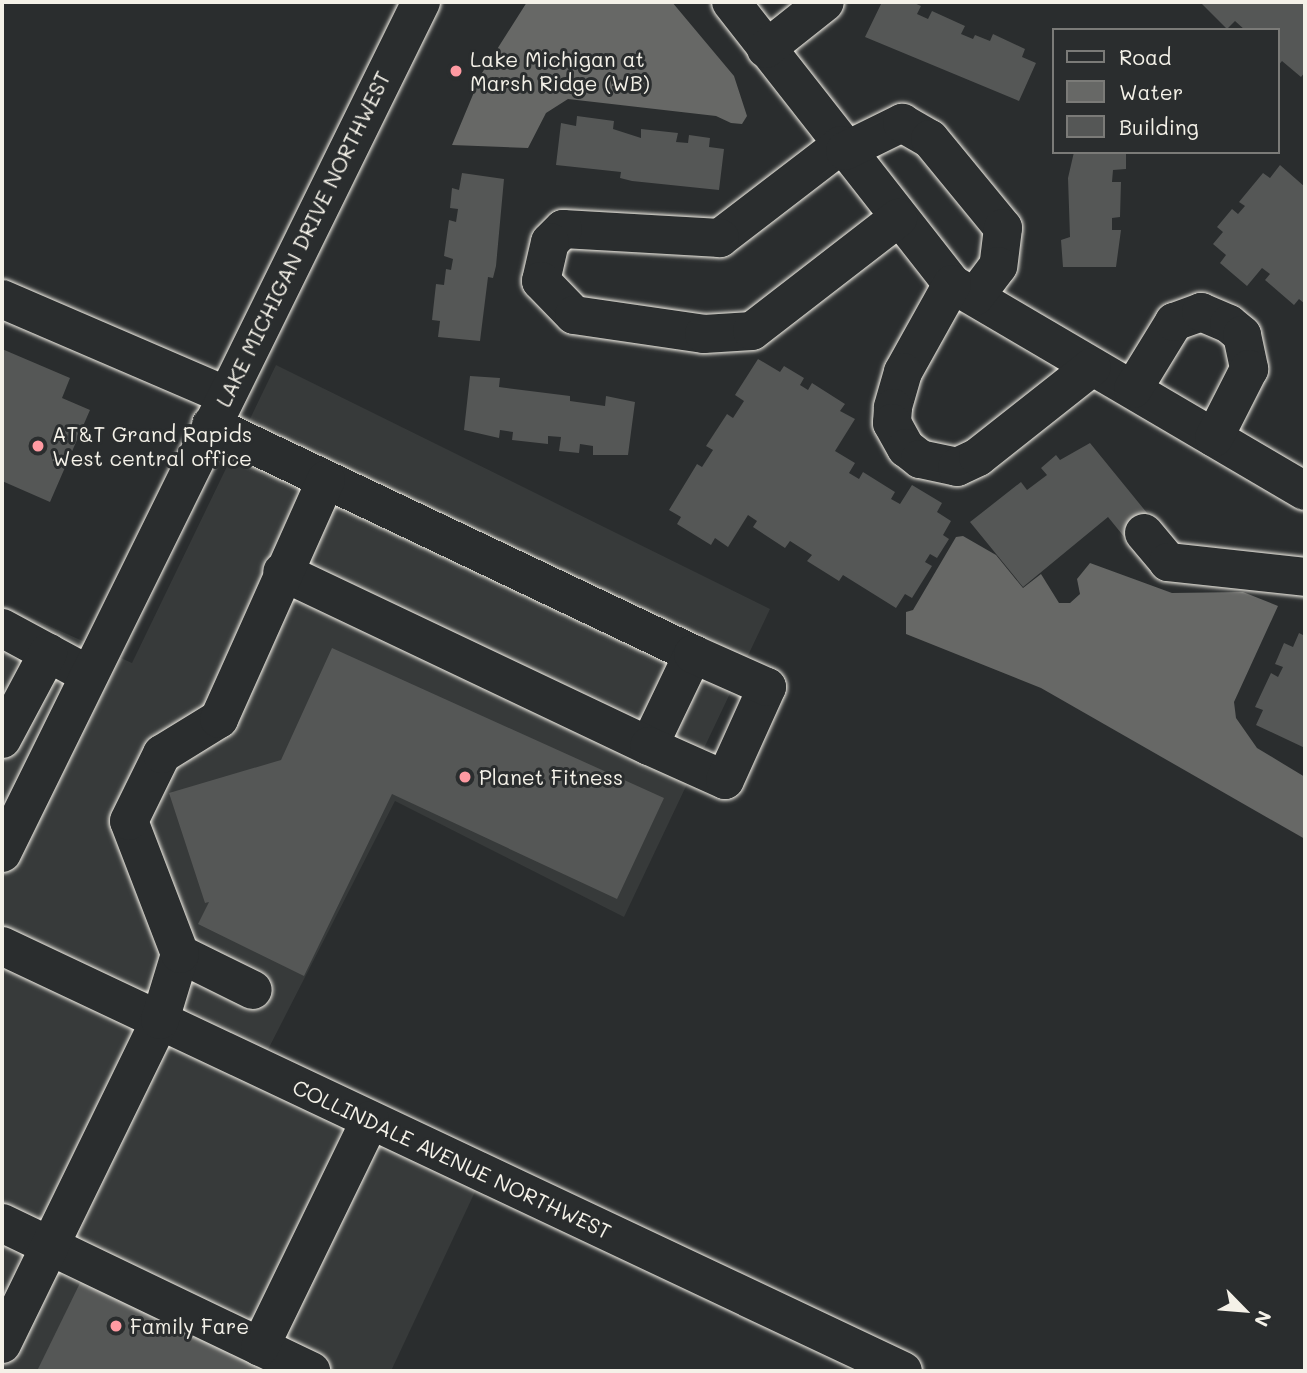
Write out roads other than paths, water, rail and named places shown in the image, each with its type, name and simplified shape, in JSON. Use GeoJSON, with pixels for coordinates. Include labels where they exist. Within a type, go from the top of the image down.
{"type":"FeatureCollection","features":[{"type":"Feature","properties":{"kind":"main road","name":"LAKE MICHIGAN DRIVE NORTHWEST"},"geometry":{"type":"LineString","coordinates":[[2,853],[421,2]]}},
{"type":"Feature","properties":{"kind":"main road"},"geometry":{"type":"LineString","coordinates":[[766,49],[825,2]]}},
{"type":"Feature","properties":{"kind":"main road"},"geometry":{"type":"LineString","coordinates":[[738,4],[766,49],[898,218],[964,290],[1305,491]]}},
{"type":"Feature","properties":{"kind":"main road"},"geometry":{"type":"LineString","coordinates":[[898,218],[752,331],[704,334],[574,314],[541,281],[550,242],[563,229],[720,238],[843,148],[902,123],[930,139],[1003,228],[998,266],[964,290],[903,373],[893,408],[892,423],[906,448],[920,458],[957,467],[978,457],[1092,367]]}},
{"type":"Feature","properties":{"kind":"main road"},"geometry":{"type":"LineString","coordinates":[[2,299],[218,410],[326,480],[767,687],[725,780],[282,572]]}},
{"type":"Feature","properties":{"kind":"main road"},"geometry":{"type":"LineString","coordinates":[[1133,389],[1174,322],[1201,312],[1229,324],[1242,335],[1249,369],[1214,438]]}},
{"type":"Feature","properties":{"kind":"main road"},"geometry":{"type":"LineString","coordinates":[[2,1344],[160,1020],[180,954],[129,821],[162,754],[219,719],[282,572],[326,480]]}},
{"type":"Feature","properties":{"kind":"main road"},"geometry":{"type":"LineString","coordinates":[[1144,533],[1168,562],[1305,578]]}},
{"type":"Feature","properties":{"kind":"main road"},"geometry":{"type":"LineString","coordinates":[[2,628],[89,675]]}},
{"type":"Feature","properties":{"kind":"main road"},"geometry":{"type":"LineString","coordinates":[[2,740],[48,653]]}},
{"type":"Feature","properties":{"kind":"main road"},"geometry":{"type":"LineString","coordinates":[[649,746],[693,654]]}},
{"type":"Feature","properties":{"kind":"main road","name":"COLLINDALE AVENUE NORTHWEST"},"geometry":{"type":"LineString","coordinates":[[2,946],[903,1371]]}},
{"type":"Feature","properties":{"kind":"main road"},"geometry":{"type":"LineString","coordinates":[[180,954],[253,990]]}},
{"type":"Feature","properties":{"kind":"main road"},"geometry":{"type":"LineString","coordinates":[[260,1348],[370,1120]]}},
{"type":"Feature","properties":{"kind":"main road"},"geometry":{"type":"LineString","coordinates":[[2,1223],[311,1371]]}},
{"type":"Feature","properties":{"kind":"water"},"geometry":{"type":"Polygon","coordinates":[[[527,2],[672,2],[734,76],[747,116],[742,124],[731,123],[716,116],[568,99],[546,113],[528,148],[452,145],[482,73],[527,2]]]}},
{"type":"Feature","properties":{"kind":"water"},"geometry":{"type":"Polygon","coordinates":[[[963,536],[996,555],[1023,588],[1041,574],[1059,603],[1070,603],[1080,594],[1077,579],[1090,563],[1172,593],[1243,592],[1278,606],[1234,702],[1236,718],[1257,748],[1305,777],[1305,839],[1041,688],[906,634],[906,612],[913,610],[956,537],[963,536]]]}},
{"type":"Feature","properties":{"kind":"place","name":"Lake Michigan at Marsh Ridge (WB)"},"geometry":{"type":"Point","coordinates":[456,71]}},
{"type":"Feature","properties":{"kind":"place","name":"AT&T Grand Rapids West central office"},"geometry":{"type":"Point","coordinates":[38,446]}},
{"type":"Feature","properties":{"kind":"place","name":"Planet Fitness"},"geometry":{"type":"Point","coordinates":[465,777]}},
{"type":"Feature","properties":{"kind":"place","name":"Family Fare"},"geometry":{"type":"Point","coordinates":[116,1326]}}]}
